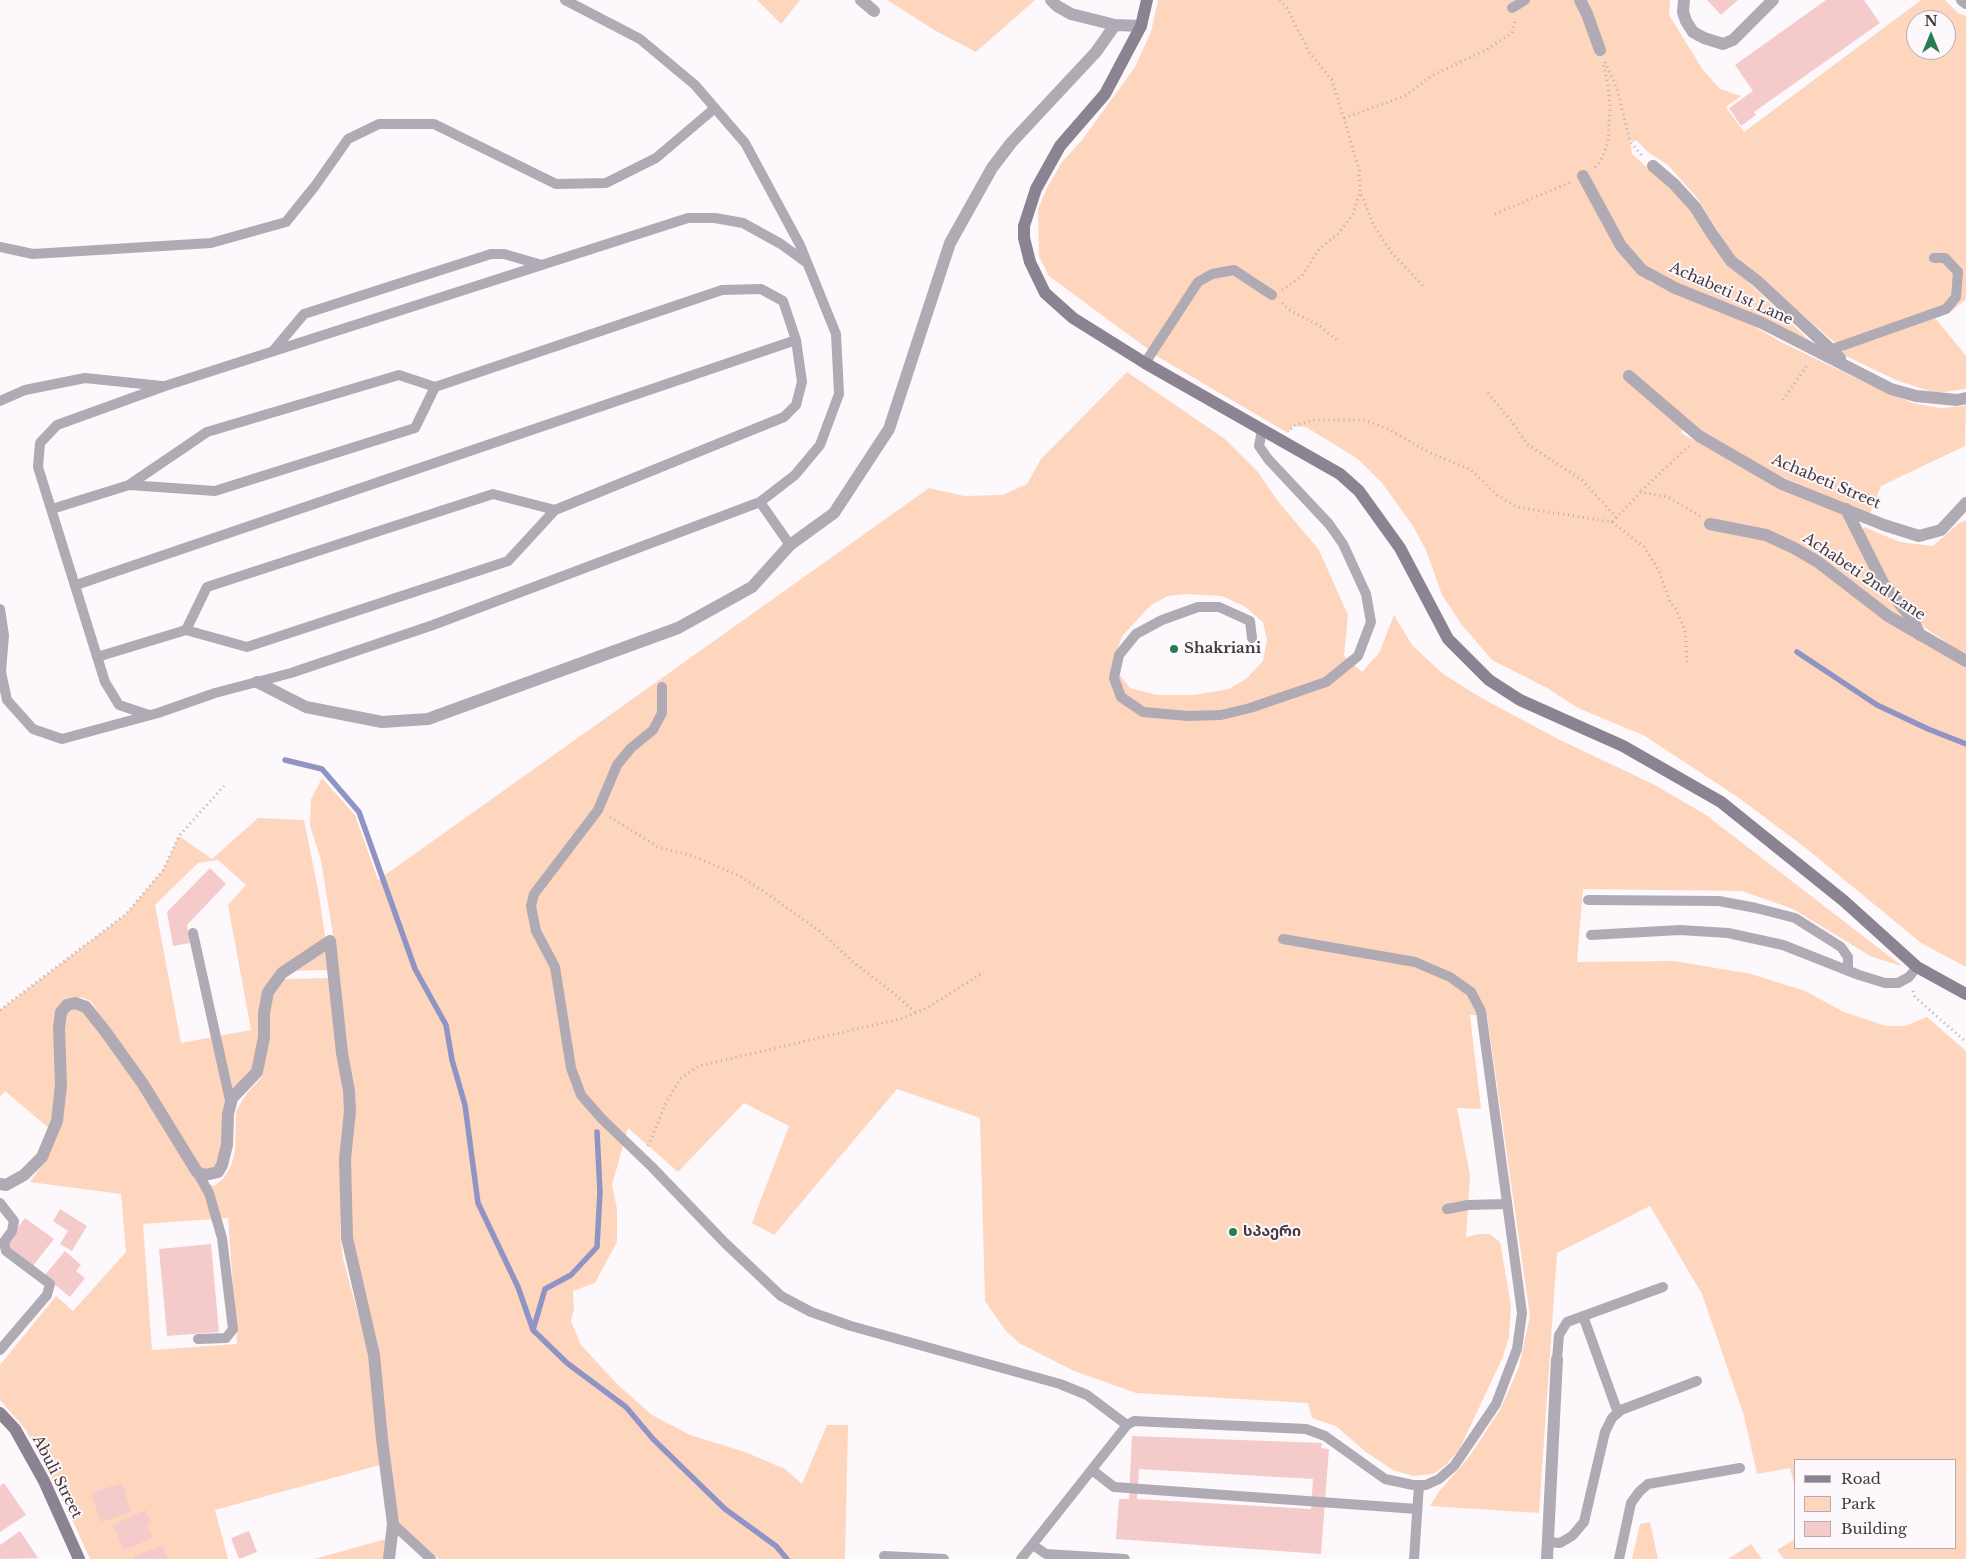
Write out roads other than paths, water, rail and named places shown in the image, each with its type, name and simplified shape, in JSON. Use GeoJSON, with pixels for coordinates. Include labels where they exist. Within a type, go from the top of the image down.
{"type":"FeatureCollection","features":[{"type":"Feature","properties":{"kind":"street"},"geometry":{"type":"LineString","coordinates":[[862,0],[874,11]]}},
{"type":"Feature","properties":{"kind":"street"},"geometry":{"type":"LineString","coordinates":[[1051,0],[1071,14],[1115,25],[1141,26]]}},
{"type":"Feature","properties":{"kind":"street"},"geometry":{"type":"LineString","coordinates":[[1147,0],[1141,26],[1105,94],[1060,146],[1036,189],[1024,226],[1024,238],[1030,262],[1045,294],[1073,318],[1144,363],[1340,474],[1359,491],[1400,548],[1448,639],[1489,680],[1520,700],[1623,746],[1721,802],[1844,902],[1917,967],[1966,994]]}},
{"type":"Feature","properties":{"kind":"street"},"geometry":{"type":"LineString","coordinates":[[1580,0],[1600,50]]}},
{"type":"Feature","properties":{"kind":"street"},"geometry":{"type":"LineString","coordinates":[[1684,0],[1683,12],[1693,32],[1723,44],[1733,40],[1773,0]]}},
{"type":"Feature","properties":{"kind":"street"},"geometry":{"type":"LineString","coordinates":[[1962,0],[1966,3]]}},
{"type":"Feature","properties":{"kind":"street"},"geometry":{"type":"LineString","coordinates":[[258,682],[306,707],[382,722],[428,719],[678,628],[752,587],[790,545],[834,513],[889,429],[950,243],[992,168],[1011,143],[1096,52],[1115,25]]}},
{"type":"Feature","properties":{"kind":"street"},"geometry":{"type":"LineString","coordinates":[[1653,166],[1674,184],[1695,207],[1731,261],[1757,281],[1830,350],[1866,378]]}},
{"type":"Feature","properties":{"kind":"street","name":"Achabeti 1st Lane"},"geometry":{"type":"LineString","coordinates":[[1583,176],[1621,246],[1642,270],[1683,292],[1762,323],[1866,378],[1891,389],[1916,396],[1957,400],[1966,398]]}},
{"type":"Feature","properties":{"kind":"street","name":"Achabeti Street"},"geometry":{"type":"LineString","coordinates":[[1629,376],[1699,436],[1782,484],[1846,509],[1918,536],[1941,530],[1966,503]]}},
{"type":"Feature","properties":{"kind":"street"},"geometry":{"type":"LineString","coordinates":[[1846,509],[1883,583],[1913,620],[1920,635]]}},
{"type":"Feature","properties":{"kind":"street","name":"Achabeti 2nd Lane"},"geometry":{"type":"LineString","coordinates":[[1710,524],[1766,534],[1794,548],[1818,562],[1888,616],[1966,661]]}},
{"type":"Feature","properties":{"kind":"street"},"geometry":{"type":"LineString","coordinates":[[0,1184],[6,1185],[24,1175],[42,1157],[57,1121],[61,1085],[59,1028],[61,1012],[67,1005],[75,1002],[86,1007],[111,1039],[143,1084],[197,1172],[204,1175],[218,1172],[222,1165],[227,1145],[228,1114],[232,1098],[256,1072],[264,1037],[264,1013],[268,992],[282,973],[330,941],[342,1053],[349,1091],[350,1111],[345,1159],[347,1238],[374,1355],[393,1524],[390,1559]]}},
{"type":"Feature","properties":{"kind":"street"},"geometry":{"type":"LineString","coordinates":[[1547,1559],[1557,1360]]}},
{"type":"Feature","properties":{"kind":"street","name":"Abuli Street"},"geometry":{"type":"LineString","coordinates":[[0,1413],[15,1430],[44,1481],[79,1559]]}},
{"type":"Feature","properties":{"kind":"lane"},"geometry":{"type":"LineString","coordinates":[[0,608],[4,635],[1,672],[7,700],[33,729],[62,739],[149,715],[215,693],[291,673],[433,625],[760,502],[795,475],[820,445],[839,394],[836,334],[800,245],[744,143],[695,85],[640,39],[565,0]]}},
{"type":"Feature","properties":{"kind":"lane"},"geometry":{"type":"LineString","coordinates":[[1512,8],[1525,0]]}},
{"type":"Feature","properties":{"kind":"lane"},"geometry":{"type":"LineString","coordinates":[[0,247],[33,254],[211,243],[286,222],[315,186],[348,139],[379,124],[434,124],[556,184],[606,183],[656,158],[715,108]]}},
{"type":"Feature","properties":{"kind":"lane"},"geometry":{"type":"LineString","coordinates":[[149,715],[119,705],[105,682],[97,657],[38,467],[40,443],[57,425],[165,386],[688,218],[715,218],[743,223],[781,244],[807,263]]}},
{"type":"Feature","properties":{"kind":"lane"},"geometry":{"type":"LineString","coordinates":[[273,351],[304,314],[481,257],[491,254],[504,254],[543,265]]}},
{"type":"Feature","properties":{"kind":"lane"},"geometry":{"type":"LineString","coordinates":[[1830,350],[1946,310],[1956,297],[1958,272],[1945,258],[1934,258]]}},
{"type":"Feature","properties":{"kind":"lane"},"geometry":{"type":"LineString","coordinates":[[1144,363],[1198,282],[1212,274],[1234,270],[1272,295]]}},
{"type":"Feature","properties":{"kind":"lane"},"geometry":{"type":"LineString","coordinates":[[52,509],[130,485],[207,432],[399,375],[435,387],[722,290],[761,289],[783,301],[796,340],[802,382],[796,405],[784,417],[556,510],[508,561],[247,647],[186,630],[97,657]]}},
{"type":"Feature","properties":{"kind":"lane"},"geometry":{"type":"LineString","coordinates":[[76,585],[796,340]]}},
{"type":"Feature","properties":{"kind":"lane"},"geometry":{"type":"LineString","coordinates":[[0,401],[25,390],[85,378],[165,386]]}},
{"type":"Feature","properties":{"kind":"lane"},"geometry":{"type":"LineString","coordinates":[[130,485],[215,491],[415,428],[435,387]]}},
{"type":"Feature","properties":{"kind":"lane"},"geometry":{"type":"LineString","coordinates":[[1252,638],[1250,621],[1219,607],[1198,607],[1162,620],[1136,634],[1119,655],[1114,678],[1122,698],[1143,712],[1188,716],[1221,715],[1250,708],[1326,682],[1358,656],[1371,622],[1366,594],[1343,544],[1329,524],[1268,459],[1259,446],[1262,430]]}},
{"type":"Feature","properties":{"kind":"lane"},"geometry":{"type":"LineString","coordinates":[[186,630],[207,587],[493,494],[556,510]]}},
{"type":"Feature","properties":{"kind":"lane"},"geometry":{"type":"LineString","coordinates":[[760,502],[790,545]]}},
{"type":"Feature","properties":{"kind":"lane"},"geometry":{"type":"LineString","coordinates":[[662,687],[662,713],[653,730],[631,748],[616,765],[598,810],[534,894],[531,906],[536,931],[555,967],[571,1068],[581,1096],[725,1243],[781,1296],[811,1312],[852,1326],[1060,1384],[1087,1395],[1127,1425]]}},
{"type":"Feature","properties":{"kind":"lane"},"geometry":{"type":"LineString","coordinates":[[1588,900],[1719,902],[1756,908],[1787,916],[1803,923],[1841,947],[1848,957],[1848,970]]}},
{"type":"Feature","properties":{"kind":"lane"},"geometry":{"type":"LineString","coordinates":[[1591,935],[1680,930],[1728,933],[1783,945],[1886,983],[1898,983],[1908,978],[1917,967]]}},
{"type":"Feature","properties":{"kind":"lane"},"geometry":{"type":"LineString","coordinates":[[194,933],[230,1105]]}},
{"type":"Feature","properties":{"kind":"lane"},"geometry":{"type":"LineString","coordinates":[[1022,1559],[1127,1425],[1134,1421],[1306,1430],[1325,1436],[1385,1479],[1413,1485],[1426,1485],[1439,1479],[1454,1466],[1496,1404],[1517,1349],[1522,1313],[1481,1011],[1471,992],[1450,977],[1415,962],[1283,940]]}},
{"type":"Feature","properties":{"kind":"lane"},"geometry":{"type":"LineString","coordinates":[[197,1172],[209,1193],[222,1238],[233,1329],[226,1338],[198,1339]]}},
{"type":"Feature","properties":{"kind":"lane"},"geometry":{"type":"LineString","coordinates":[[0,1203],[14,1221],[12,1231],[4,1242],[6,1250],[50,1284],[47,1295],[0,1350]]}},
{"type":"Feature","properties":{"kind":"lane"},"geometry":{"type":"LineString","coordinates":[[1447,1209],[1468,1205],[1507,1204]]}},
{"type":"Feature","properties":{"kind":"lane"},"geometry":{"type":"LineString","coordinates":[[1557,1360],[1558,1335],[1567,1322],[1662,1287]]}},
{"type":"Feature","properties":{"kind":"lane"},"geometry":{"type":"LineString","coordinates":[[1583,1316],[1618,1413]]}},
{"type":"Feature","properties":{"kind":"lane"},"geometry":{"type":"LineString","coordinates":[[1547,1542],[1560,1543],[1572,1536],[1584,1522],[1605,1432],[1612,1418],[1621,1410],[1697,1381]]}},
{"type":"Feature","properties":{"kind":"lane"},"geometry":{"type":"LineString","coordinates":[[1619,1559],[1631,1502],[1648,1484],[1740,1468]]}},
{"type":"Feature","properties":{"kind":"lane"},"geometry":{"type":"LineString","coordinates":[[1092,1470],[1114,1487],[1417,1508]]}},
{"type":"Feature","properties":{"kind":"lane"},"geometry":{"type":"LineString","coordinates":[[1414,1559],[1419,1485]]}},
{"type":"Feature","properties":{"kind":"lane"},"geometry":{"type":"LineString","coordinates":[[393,1524],[431,1559]]}},
{"type":"Feature","properties":{"kind":"lane"},"geometry":{"type":"LineString","coordinates":[[1033,1545],[1046,1554],[1125,1559]]}},
{"type":"Feature","properties":{"kind":"lane"},"geometry":{"type":"LineString","coordinates":[[884,1556],[944,1559]]}},
{"type":"Feature","properties":{"kind":"waterway"},"geometry":{"type":"LineString","coordinates":[[1797,652],[1877,705],[1928,729],[1966,744]]}},
{"type":"Feature","properties":{"kind":"waterway"},"geometry":{"type":"LineString","coordinates":[[285,760],[322,769],[359,812],[415,969],[446,1025],[452,1060],[465,1105],[478,1203],[518,1287],[533,1330],[567,1363],[626,1407],[653,1439],[725,1509],[776,1546],[787,1559]]}},
{"type":"Feature","properties":{"kind":"waterway"},"geometry":{"type":"LineString","coordinates":[[533,1330],[545,1289],[571,1275],[597,1247],[600,1192],[597,1132]]}},
{"type":"Feature","properties":{"kind":"place","name":"Shakriani"},"geometry":{"type":"Point","coordinates":[1174,649]}},
{"type":"Feature","properties":{"kind":"place","name":"სპაერი"},"geometry":{"type":"Point","coordinates":[1233,1232]}}]}
